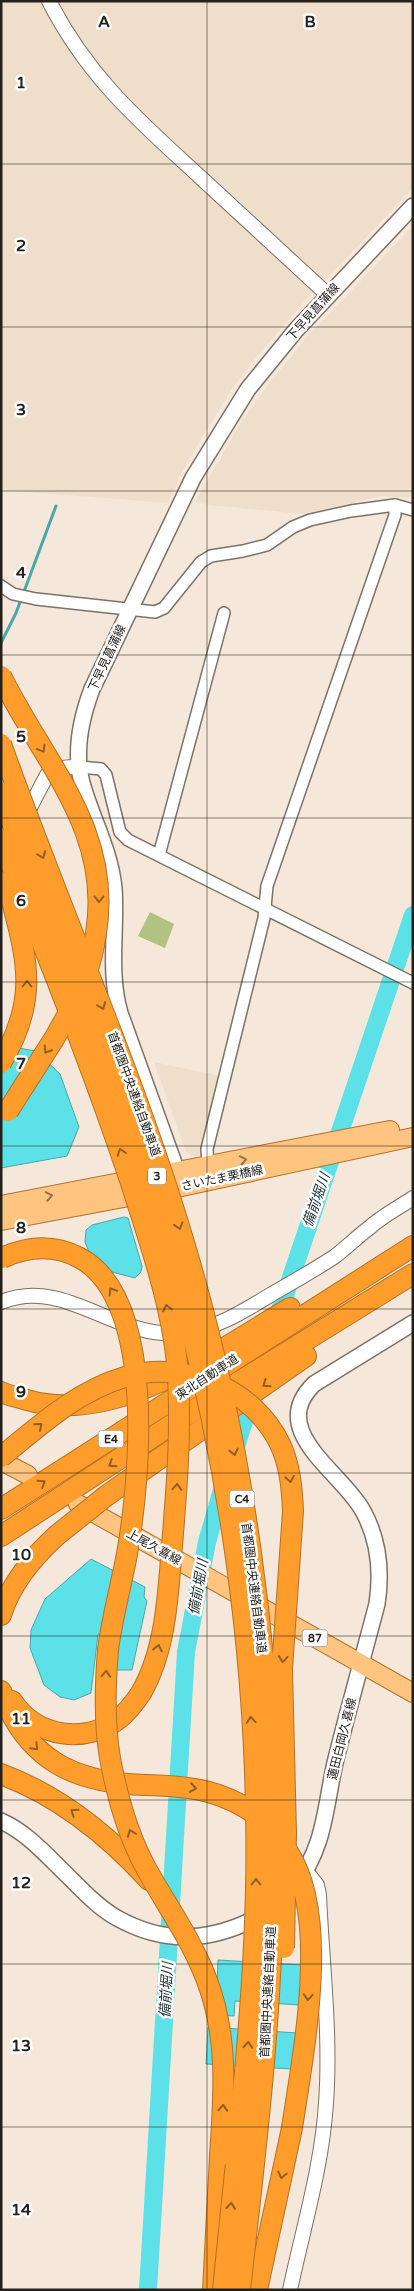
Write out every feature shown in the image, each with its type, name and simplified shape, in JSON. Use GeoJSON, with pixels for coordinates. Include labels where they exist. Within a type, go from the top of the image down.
{"type":"FeatureCollection","features":[{"type":"Feature","properties":{"kind":"highway"},"geometry":{"type":"LineString","coordinates":[[1,676],[84,824],[92,847],[100,893],[93,951],[78,995],[59,1031],[3,1117]]}},
{"type":"Feature","properties":{"kind":"highway","name":"首都圏中央連絡自動車道"},"geometry":{"type":"LineString","coordinates":[[1,744],[51,879],[125,1066],[179,1225],[201,1301],[218,1376],[250,1544],[261,1634],[267,1708],[273,1887],[263,2080],[240,2290]]}},
{"type":"Feature","properties":{"kind":"highway","name":"首都圏中央連絡自動車道"},"geometry":{"type":"LineString","coordinates":[[1,793],[128,1125],[162,1225],[186,1309],[222,1476],[234,1550],[245,1641],[255,1814],[256,1888],[252,1988],[245,2079],[223,2290]]}},
{"type":"Feature","properties":{"kind":"highway"},"geometry":{"type":"LineString","coordinates":[[1,839],[91,1068],[120,1149],[156,1265],[167,1307],[175,1355],[179,1427],[176,1500],[169,1576],[154,1666],[141,1693],[126,1712],[110,1724],[87,1733],[72,1735],[56,1733],[40,1727],[27,1718],[15,1706],[1,1680]]}},
{"type":"Feature","properties":{"kind":"highway"},"geometry":{"type":"LineString","coordinates":[[1,861],[24,953],[27,991],[20,1025],[1,1063]]}},
{"type":"Feature","properties":{"kind":"highway"},"geometry":{"type":"LineString","coordinates":[[7,1392],[54,1406],[79,1406],[115,1398],[192,1366],[226,1346],[324,1295],[383,1254],[413,1241]]}},
{"type":"Feature","properties":{"kind":"highway","name":"東北自動車道"},"geometry":{"type":"LineString","coordinates":[[1,1509],[220,1368],[324,1295],[413,1246]]}},
{"type":"Feature","properties":{"kind":"highway"},"geometry":{"type":"LineString","coordinates":[[2,1258],[29,1248],[44,1247],[72,1254],[86,1262],[98,1272],[116,1298],[129,1336],[136,1387],[136,1469],[127,1553],[109,1647],[106,1720],[110,1756],[123,1810],[138,1851],[186,1934],[207,1980],[215,2004],[222,2045],[224,2084],[213,2290]]}},
{"type":"Feature","properties":{"kind":"highway"},"geometry":{"type":"LineString","coordinates":[[1,1615],[8,1597],[22,1574],[41,1550],[56,1536],[106,1496],[203,1429],[309,1347],[363,1314],[386,1292],[413,1274]]}},
{"type":"Feature","properties":{"kind":"highway","name":"東北自動車道"},"geometry":{"type":"LineString","coordinates":[[1,1536],[211,1400],[309,1347]]}},
{"type":"Feature","properties":{"kind":"highway"},"geometry":{"type":"LineString","coordinates":[[1,1459],[52,1415],[92,1390],[126,1376],[157,1372],[189,1375],[210,1380],[237,1395],[262,1416],[273,1430],[286,1460],[293,1511],[282,1669],[286,1772],[286,1919],[274,2088],[253,2290]]}},
{"type":"Feature","properties":{"kind":"highway"},"geometry":{"type":"LineString","coordinates":[[1,1691],[15,1723],[26,1738],[53,1763],[95,1781],[177,1786],[222,1795],[243,1805],[255,1814],[276,1836],[299,1872],[310,1915],[312,1942],[302,2056],[292,2128],[257,2290]]}},
{"type":"Feature","properties":{"kind":"highway"},"geometry":{"type":"LineString","coordinates":[[1,1774],[54,1799],[98,1830],[126,1854],[160,1892]]}},
{"type":"Feature","properties":{"kind":"main road","name":"下早見菖蒲線"},"geometry":{"type":"LineString","coordinates":[[176,1180],[117,1004],[114,983],[112,875],[103,838],[82,782],[80,767],[79,747],[87,702],[193,478],[248,389],[270,359],[413,206]]}},
{"type":"Feature","properties":{"kind":"main road","name":"さいたま栗橋線"},"geometry":{"type":"LineString","coordinates":[[357,1143],[413,1125]]}},
{"type":"Feature","properties":{"kind":"main road","name":"さいたま栗橋線"},"geometry":{"type":"LineString","coordinates":[[1,1221],[176,1180],[357,1143],[413,1136]]}},
{"type":"Feature","properties":{"kind":"main road","name":"さいたま栗橋線"},"geometry":{"type":"LineString","coordinates":[[1,1205],[176,1180],[208,1166],[311,1153]]}},
{"type":"Feature","properties":{"kind":"main road","name":"蓮田白岡久喜線"},"geometry":{"type":"LineString","coordinates":[[1,1821],[15,1827],[89,1896],[117,1918],[153,1934],[193,1938],[218,1934],[242,1926],[267,1913],[287,1895],[306,1871],[316,1853],[335,1764],[378,1594],[380,1570],[377,1545],[368,1520],[356,1499],[304,1439],[298,1423],[299,1407],[302,1399],[314,1384],[413,1323]]}},
{"type":"Feature","properties":{"kind":"main road"},"geometry":{"type":"LineString","coordinates":[[1,1459],[28,1475]]}},
{"type":"Feature","properties":{"kind":"main road","name":"上尾久喜線"},"geometry":{"type":"LineString","coordinates":[[78,1504],[413,1693]]}},
{"type":"Feature","properties":{"kind":"street"},"geometry":{"type":"LineString","coordinates":[[49,1],[66,34],[92,70],[124,107],[328,295]]}},
{"type":"Feature","properties":{"kind":"street"},"geometry":{"type":"LineString","coordinates":[[1,586],[13,594],[36,599],[129,610],[159,611],[178,592],[201,562],[211,556],[267,545],[310,520],[380,505],[395,505],[413,510]]}},
{"type":"Feature","properties":{"kind":"street"},"geometry":{"type":"LineString","coordinates":[[208,1166],[207,1149],[266,909],[267,886],[395,515],[395,505]]}},
{"type":"Feature","properties":{"kind":"street"},"geometry":{"type":"LineString","coordinates":[[159,855],[224,613]]}},
{"type":"Feature","properties":{"kind":"street"},"geometry":{"type":"LineString","coordinates":[[1,861],[48,775],[52,771],[64,767],[80,767],[104,771],[108,778],[122,835],[128,840],[411,982]]}},
{"type":"Feature","properties":{"kind":"street"},"geometry":{"type":"LineString","coordinates":[[1,1302],[22,1296],[47,1295],[60,1298],[133,1328],[162,1333],[182,1333],[202,1329],[241,1313],[333,1257],[378,1221],[413,1198]]}},
{"type":"Feature","properties":{"kind":"street"},"geometry":{"type":"LineString","coordinates":[[290,2290],[316,2177],[326,2106],[328,2073],[319,1894],[317,1885],[306,1871]]}},
{"type":"Feature","properties":{"kind":"shaded area"},"geometry":{"type":"Polygon","coordinates":[[[1,1],[413,1],[413,188],[304,302],[258,355],[232,389],[201,439],[178,479],[179,481],[168,503],[1,490],[1,1]]]}},
{"type":"Feature","properties":{"kind":"shaded area"},"geometry":{"type":"Polygon","coordinates":[[[413,226],[413,493],[408,498],[383,496],[302,514],[195,502],[240,424],[268,385],[307,337],[413,226]]]}},
{"type":"Feature","properties":{"kind":"shaded area"},"geometry":{"type":"Polygon","coordinates":[[[154,1062],[220,1076],[202,1146],[198,1156],[195,1158],[186,1152],[154,1062]]]}},
{"type":"Feature","properties":{"kind":"green space"},"geometry":{"type":"Polygon","coordinates":[[[150,912],[174,924],[165,948],[138,936],[150,912]]]}},
{"type":"Feature","properties":{"kind":"water"},"geometry":{"type":"Polygon","coordinates":[[[1,1045],[36,1051],[60,1074],[79,1127],[67,1156],[1,1168],[1,1045]]]}},
{"type":"Feature","properties":{"kind":"water"},"geometry":{"type":"Polygon","coordinates":[[[124,1217],[128,1218],[142,1266],[141,1272],[135,1278],[100,1269],[94,1264],[85,1242],[86,1230],[92,1225],[124,1217]]]}},
{"type":"Feature","properties":{"kind":"water"},"geometry":{"type":"Polygon","coordinates":[[[91,1559],[145,1587],[144,1597],[147,1601],[132,1670],[112,1670],[115,1638],[98,1634],[91,1693],[74,1700],[60,1697],[44,1685],[30,1648],[31,1630],[45,1599],[91,1559]]]}},
{"type":"Feature","properties":{"kind":"water"},"geometry":{"type":"Polygon","coordinates":[[[218,1960],[302,1965],[300,2005],[235,2001],[234,2016],[216,2015],[218,1960]]]}},
{"type":"Feature","properties":{"kind":"water"},"geometry":{"type":"Polygon","coordinates":[[[208,2027],[312,2034],[310,2070],[206,2064],[208,2027]]]}},
{"type":"Feature","properties":{"kind":"waterway"},"geometry":{"type":"LineString","coordinates":[[1,643],[16,613],[56,506]]}},
{"type":"Feature","properties":{"kind":"waterway","name":"備前堀川"},"geometry":{"type":"LineString","coordinates":[[276,1322],[413,915]]}},
{"type":"Feature","properties":{"kind":"waterway","name":"備前堀川"},"geometry":{"type":"LineString","coordinates":[[234,1453],[253,1392]]}},
{"type":"Feature","properties":{"kind":"waterway","name":"備前堀川"},"geometry":{"type":"LineString","coordinates":[[148,2290],[186,1652],[207,1542],[224,1483]]}}]}
